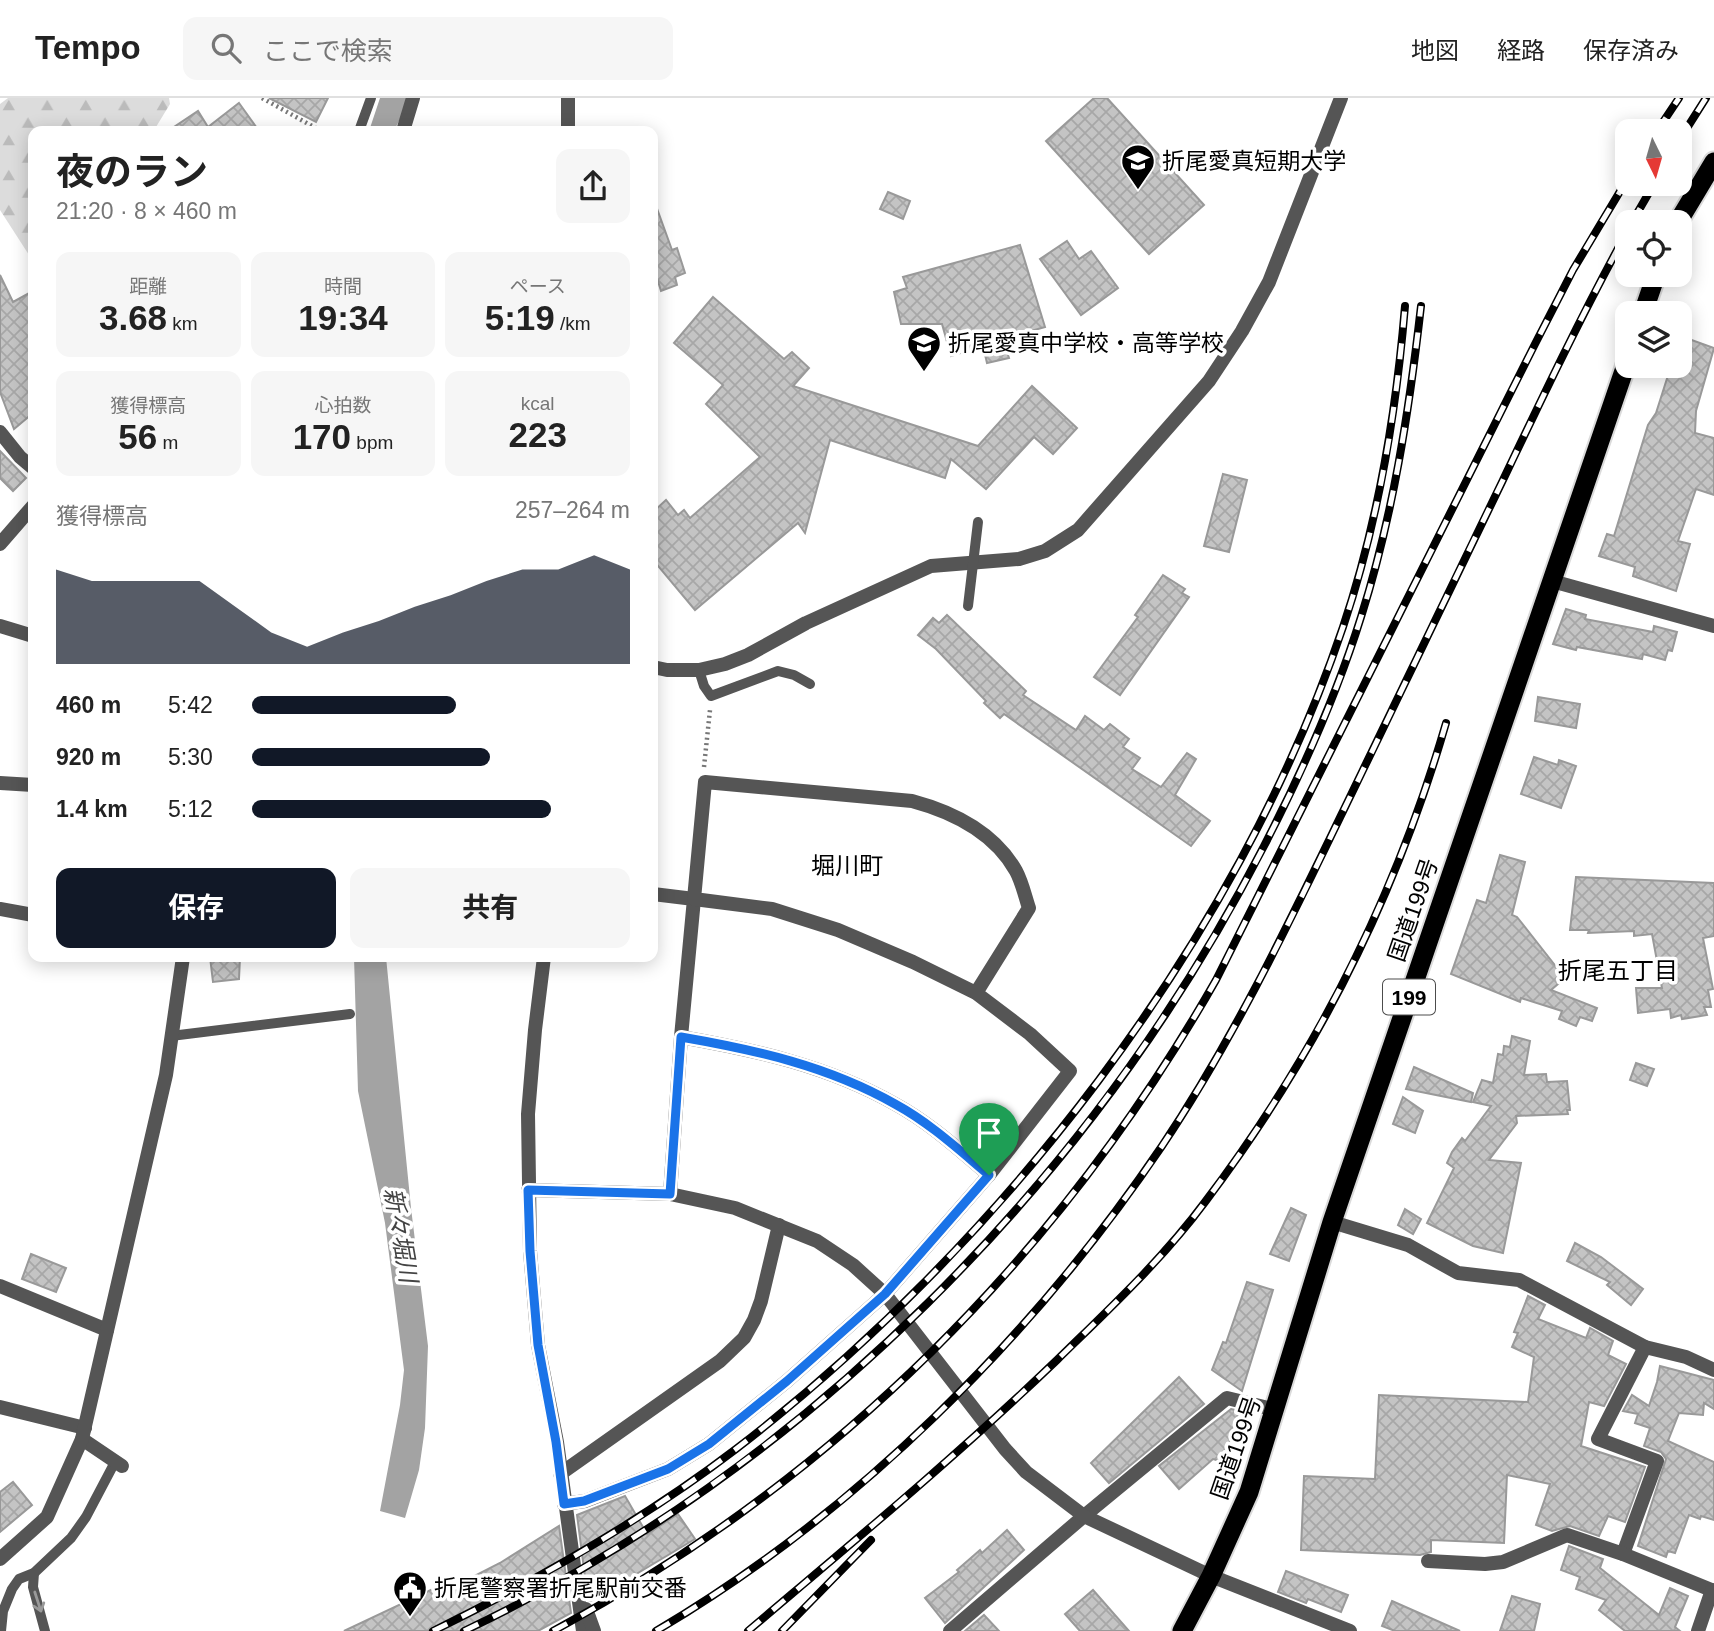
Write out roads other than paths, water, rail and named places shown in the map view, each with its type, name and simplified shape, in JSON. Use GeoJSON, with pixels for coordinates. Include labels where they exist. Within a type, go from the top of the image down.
{"type":"FeatureCollection","features":[{"type":"Feature","properties":{"kind":"highway"},"geometry":{"type":"LineString","coordinates":[[1685,210],[1714,162]]}},
{"type":"Feature","properties":{"kind":"highway","name":"国道199号"},"geometry":{"type":"LineString","coordinates":[[1182,1631],[1211,1576],[1249,1492],[1332,1222],[1621,378]]}},
{"type":"Feature","properties":{"kind":"street"},"geometry":{"type":"LineString","coordinates":[[405,126],[413,98]]}},
{"type":"Feature","properties":{"kind":"street"},"geometry":{"type":"LineString","coordinates":[[568,98],[568,126]]}},
{"type":"Feature","properties":{"kind":"street"},"geometry":{"type":"LineString","coordinates":[[658,668],[699,670],[725,664],[748,655],[806,622],[931,566],[1019,559],[1045,551],[1078,530],[1209,381],[1242,331],[1269,282],[1341,98]]}},
{"type":"Feature","properties":{"kind":"street"},"geometry":{"type":"LineString","coordinates":[[0,432],[28,464]]}},
{"type":"Feature","properties":{"kind":"street"},"geometry":{"type":"LineString","coordinates":[[0,544],[28,512]]}},
{"type":"Feature","properties":{"kind":"street"},"geometry":{"type":"LineString","coordinates":[[1552,581],[1714,626]]}},
{"type":"Feature","properties":{"kind":"street"},"geometry":{"type":"LineString","coordinates":[[0,626],[28,634]]}},
{"type":"Feature","properties":{"kind":"street"},"geometry":{"type":"LineString","coordinates":[[670,1194],[681,1037],[705,782],[912,801],[939,808],[966,821],[986,836],[1016,872],[1029,908],[976,993]]}},
{"type":"Feature","properties":{"kind":"street"},"geometry":{"type":"LineString","coordinates":[[0,783],[28,785]]}},
{"type":"Feature","properties":{"kind":"street"},"geometry":{"type":"LineString","coordinates":[[564,1504],[584,1501],[668,1469],[709,1444],[787,1381],[885,1294],[989,1175],[1070,1071],[1030,1034],[976,993],[913,962],[838,930],[772,909],[658,895]]}},
{"type":"Feature","properties":{"kind":"street"},"geometry":{"type":"LineString","coordinates":[[0,909],[28,914]]}},
{"type":"Feature","properties":{"kind":"street"},"geometry":{"type":"LineString","coordinates":[[0,1559],[47,1517],[84,1434],[166,1075],[182,962]]}},
{"type":"Feature","properties":{"kind":"street"},"geometry":{"type":"LineString","coordinates":[[543,962],[528,1114],[530,1251],[538,1345],[556,1442],[583,1631]]}},
{"type":"Feature","properties":{"kind":"street"},"geometry":{"type":"LineString","coordinates":[[681,1037],[789,1059],[839,1077],[896,1104],[945,1138],[989,1175]]}},
{"type":"Feature","properties":{"kind":"street"},"geometry":{"type":"LineString","coordinates":[[528,1190],[670,1194],[735,1208],[817,1241],[853,1265],[885,1294],[1005,1449],[1026,1472],[1084,1516],[1211,1576],[1350,1631]]}},
{"type":"Feature","properties":{"kind":"street"},"geometry":{"type":"LineString","coordinates":[[1332,1222],[1408,1245],[1458,1273],[1519,1280],[1645,1347],[1686,1357],[1714,1370]]}},
{"type":"Feature","properties":{"kind":"street"},"geometry":{"type":"LineString","coordinates":[[560,1474],[720,1361],[744,1338],[761,1301],[779,1225]]}},
{"type":"Feature","properties":{"kind":"street"},"geometry":{"type":"LineString","coordinates":[[0,1286],[107,1330]]}},
{"type":"Feature","properties":{"kind":"street"},"geometry":{"type":"LineString","coordinates":[[1623,1554],[1657,1461],[1598,1438],[1645,1347]]}},
{"type":"Feature","properties":{"kind":"street"},"geometry":{"type":"LineString","coordinates":[[952,1630],[1227,1398],[1276,1410]]}},
{"type":"Feature","properties":{"kind":"street"},"geometry":{"type":"LineString","coordinates":[[0,1407],[84,1434],[119,1464]]}},
{"type":"Feature","properties":{"kind":"street"},"geometry":{"type":"LineString","coordinates":[[1429,1561],[1485,1564],[1503,1562],[1567,1535],[1713,1590],[1698,1631]]}},
{"type":"Feature","properties":{"kind":"street"},"geometry":{"type":"LineString","coordinates":[[578,1588],[594,1631]]}},
{"type":"Feature","properties":{"kind":"lane"},"geometry":{"type":"LineString","coordinates":[[361,126],[371,98]]}},
{"type":"Feature","properties":{"kind":"lane"},"geometry":{"type":"LineString","coordinates":[[968,606],[978,522]]}},
{"type":"Feature","properties":{"kind":"lane"},"geometry":{"type":"LineString","coordinates":[[699,670],[704,686],[711,696],[778,671],[794,675],[810,684]]}},
{"type":"Feature","properties":{"kind":"lane"},"geometry":{"type":"LineString","coordinates":[[171,1036],[350,1014]]}},
{"type":"Feature","properties":{"kind":"lane"},"geometry":{"type":"LineString","coordinates":[[1,1631],[3,1611],[19,1579],[34,1573],[79,1528],[119,1464]]}},
{"type":"Feature","properties":{"kind":"lane"},"geometry":{"type":"LineString","coordinates":[[34,1573],[33,1587],[44,1631]]}},
{"type":"Feature","properties":{"kind":"water"},"geometry":{"type":"Polygon","coordinates":[[[380,98],[407,98],[406,107],[396,126],[371,126],[380,98]]]}},
{"type":"Feature","properties":{"kind":"water","name":"新々堀川"},"geometry":{"type":"Polygon","coordinates":[[[354,962],[386,962],[428,1346],[425,1428],[419,1470],[405,1518],[380,1511],[404,1370],[385,1223],[358,1091],[354,962]]]}},
{"type":"Feature","properties":{"kind":"railway"},"geometry":{"type":"LineString","coordinates":[[1665,119],[1679,98]]}},
{"type":"Feature","properties":{"kind":"railway"},"geometry":{"type":"LineString","coordinates":[[1692,120],[1706,98]]}},
{"type":"Feature","properties":{"kind":"railway"},"geometry":{"type":"LineString","coordinates":[[553,1631],[656,1571],[753,1504],[845,1431],[931,1352],[1011,1267],[1086,1177],[1154,1081],[1216,980],[1535,344],[1573,270],[1617,196]]}},
{"type":"Feature","properties":{"kind":"railway"},"geometry":{"type":"LineString","coordinates":[[1639,210],[1647,196]]}},
{"type":"Feature","properties":{"kind":"railway"},"geometry":{"type":"LineString","coordinates":[[656,1631],[730,1584],[801,1532],[870,1476],[935,1416],[998,1353],[1056,1286],[1111,1217],[1162,1146],[1214,1063],[1283,933],[1615,254]]}},
{"type":"Feature","properties":{"kind":"railway"},"geometry":{"type":"LineString","coordinates":[[433,1631],[589,1548],[627,1525],[736,1449],[833,1368],[927,1280],[1016,1183],[1098,1081],[1174,973],[1240,861],[1297,745],[1343,627],[1376,508],[1391,428],[1405,306]]}},
{"type":"Feature","properties":{"kind":"railway"},"geometry":{"type":"LineString","coordinates":[[464,1631],[589,1564],[709,1487],[822,1400],[927,1303],[1025,1199],[1114,1087],[1194,969],[1264,846],[1329,705],[1361,617],[1391,502],[1421,306]]}},
{"type":"Feature","properties":{"kind":"railway"},"geometry":{"type":"LineString","coordinates":[[748,1631],[905,1498],[1020,1395],[1134,1284],[1205,1202],[1282,1091],[1348,973],[1403,851],[1446,723]]}},
{"type":"Feature","properties":{"kind":"railway"},"geometry":{"type":"LineString","coordinates":[[782,1631],[871,1540]]}},
{"type":"Feature","properties":{"kind":"place","name":"折尾愛真短期大学"},"geometry":{"type":"Point","coordinates":[1138,191]}},
{"type":"Feature","properties":{"kind":"place","name":"折尾愛真中学校・高等学校"},"geometry":{"type":"Point","coordinates":[924,373]}},
{"type":"Feature","properties":{"kind":"place","name":"折尾警察署折尾駅前交番"},"geometry":{"type":"Point","coordinates":[410,1618]}},
{"type":"Feature","properties":{"kind":"district","name":"堀川町"},"geometry":{"type":"Point","coordinates":[847,865]}},
{"type":"Feature","properties":{"kind":"district","name":"折尾五丁目"},"geometry":{"type":"Point","coordinates":[1618,970]}}]}
